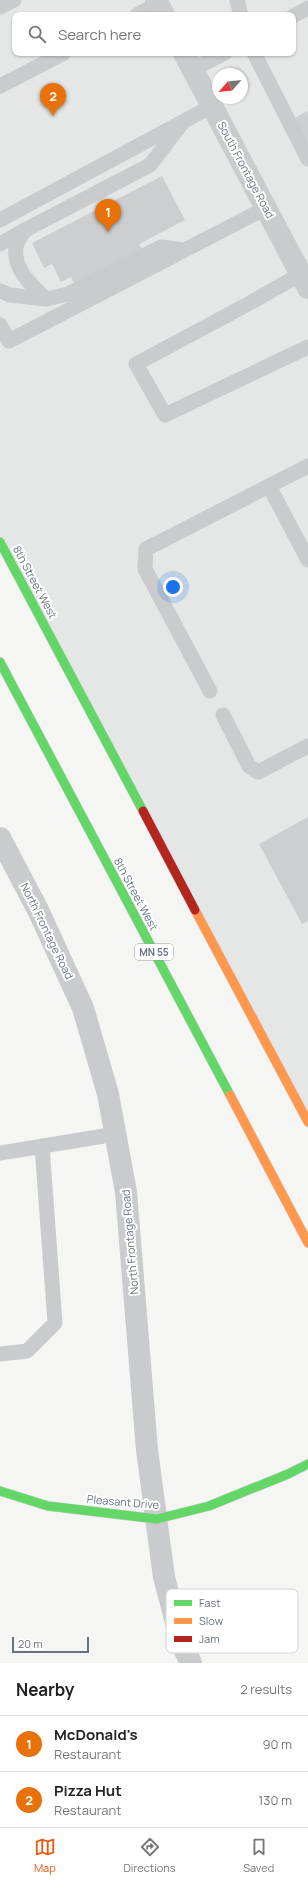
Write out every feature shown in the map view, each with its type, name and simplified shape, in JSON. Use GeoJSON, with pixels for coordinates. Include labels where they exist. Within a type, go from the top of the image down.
{"type":"FeatureCollection","features":[{"type":"Feature","properties":{"kind":"main road","name":"8th Street West"},"geometry":{"type":"LineString","coordinates":[[0,542],[308,1122]]}},
{"type":"Feature","properties":{"kind":"main road","name":"8th Street West"},"geometry":{"type":"LineString","coordinates":[[0,662],[308,1243]]}},
{"type":"Feature","properties":{"kind":"main road","name":"Pleasant Drive"},"geometry":{"type":"LineString","coordinates":[[0,1491],[15,1497],[48,1506],[156,1519],[209,1506],[281,1477],[308,1464]]}},
{"type":"Feature","properties":{"kind":"street","name":"South Frontage Road"},"geometry":{"type":"LineString","coordinates":[[188,61],[304,281]]}},
{"type":"Feature","properties":{"kind":"street","name":"North Frontage Road"},"geometry":{"type":"LineString","coordinates":[[0,838],[38,910],[83,1008],[108,1094],[126,1192],[147,1450],[164,1577],[167,1589]]}},
{"type":"Feature","properties":{"kind":"street","name":"North Frontage Road"},"geometry":{"type":"LineString","coordinates":[[186,1653],[191,1663]]}},
{"type":"Feature","properties":{"kind":"lane"},"geometry":{"type":"LineString","coordinates":[[0,7],[14,0]]}},
{"type":"Feature","properties":{"kind":"lane"},"geometry":{"type":"LineString","coordinates":[[237,0],[240,12]]}},
{"type":"Feature","properties":{"kind":"lane"},"geometry":{"type":"LineString","coordinates":[[145,12],[160,6]]}},
{"type":"Feature","properties":{"kind":"lane"},"geometry":{"type":"LineString","coordinates":[[296,14],[308,8]]}},
{"type":"Feature","properties":{"kind":"lane"},"geometry":{"type":"LineString","coordinates":[[0,86],[58,56]]}},
{"type":"Feature","properties":{"kind":"lane"},"geometry":{"type":"LineString","coordinates":[[188,61],[210,56]]}},
{"type":"Feature","properties":{"kind":"lane"},"geometry":{"type":"LineString","coordinates":[[256,56],[308,159]]}},
{"type":"Feature","properties":{"kind":"lane"},"geometry":{"type":"LineString","coordinates":[[0,220],[212,106]]}},
{"type":"Feature","properties":{"kind":"lane"},"geometry":{"type":"LineString","coordinates":[[0,244],[150,165],[184,122]]}},
{"type":"Feature","properties":{"kind":"lane"},"geometry":{"type":"LineString","coordinates":[[0,325],[9,341],[266,208]]}},
{"type":"Feature","properties":{"kind":"lane"},"geometry":{"type":"LineString","coordinates":[[25,230],[16,246],[18,266],[29,284],[46,299]]}},
{"type":"Feature","properties":{"kind":"lane"},"geometry":{"type":"LineString","coordinates":[[0,291],[10,295],[46,299],[68,294],[161,247],[184,250]]}},
{"type":"Feature","properties":{"kind":"lane"},"geometry":{"type":"LineString","coordinates":[[304,281],[250,303],[136,364],[165,415],[308,347]]}},
{"type":"Feature","properties":{"kind":"lane"},"geometry":{"type":"LineString","coordinates":[[210,691],[145,569],[146,549],[308,466]]}},
{"type":"Feature","properties":{"kind":"lane"},"geometry":{"type":"LineString","coordinates":[[269,486],[308,560]]}},
{"type":"Feature","properties":{"kind":"lane"},"geometry":{"type":"LineString","coordinates":[[223,716],[249,766],[258,772],[308,746]]}},
{"type":"Feature","properties":{"kind":"lane"},"geometry":{"type":"LineString","coordinates":[[0,1153],[116,1134]]}},
{"type":"Feature","properties":{"kind":"lane"},"geometry":{"type":"LineString","coordinates":[[0,1354],[27,1351],[55,1324],[42,1146]]}},
{"type":"Feature","properties":{"kind":"shaded area"},"geometry":{"type":"Polygon","coordinates":[[[0,0],[308,0],[308,1122],[0,542],[0,0]]]}},
{"type":"Feature","properties":{"kind":"building"},"geometry":{"type":"Polygon","coordinates":[[[308,111],[308,155],[290,120],[308,111]]]}},
{"type":"Feature","properties":{"kind":"building"},"geometry":{"type":"Polygon","coordinates":[[[162,176],[185,220],[139,244],[143,250],[75,285],[71,277],[61,282],[52,264],[44,268],[32,243],[162,176]]]}},
{"type":"Feature","properties":{"kind":"building"},"geometry":{"type":"Polygon","coordinates":[[[308,817],[308,921],[302,924],[259,844],[308,817]]]}},
{"type":"Feature","properties":{"kind":"traffic: fast"},"geometry":{"type":"LineString","coordinates":[[0,542],[143,811]]}},
{"type":"Feature","properties":{"kind":"traffic: fast"},"geometry":{"type":"LineString","coordinates":[[0,662],[230,1095]]}},
{"type":"Feature","properties":{"kind":"traffic: fast"},"geometry":{"type":"LineString","coordinates":[[0,1491],[48,1506],[157,1519],[209,1506],[288,1474],[308,1464]]}},
{"type":"Feature","properties":{"kind":"traffic: slow"},"geometry":{"type":"LineString","coordinates":[[195,910],[308,1122]]}},
{"type":"Feature","properties":{"kind":"traffic: slow"},"geometry":{"type":"LineString","coordinates":[[230,1095],[308,1243]]}},
{"type":"Feature","properties":{"kind":"traffic: jam"},"geometry":{"type":"LineString","coordinates":[[143,811],[195,910]]}},
{"type":"Feature","properties":{"kind":"place","name":"Pizza Hut"},"geometry":{"type":"Point","coordinates":[53,116]}},
{"type":"Feature","properties":{"kind":"place","name":"McDonald's"},"geometry":{"type":"Point","coordinates":[108,232]}}]}
